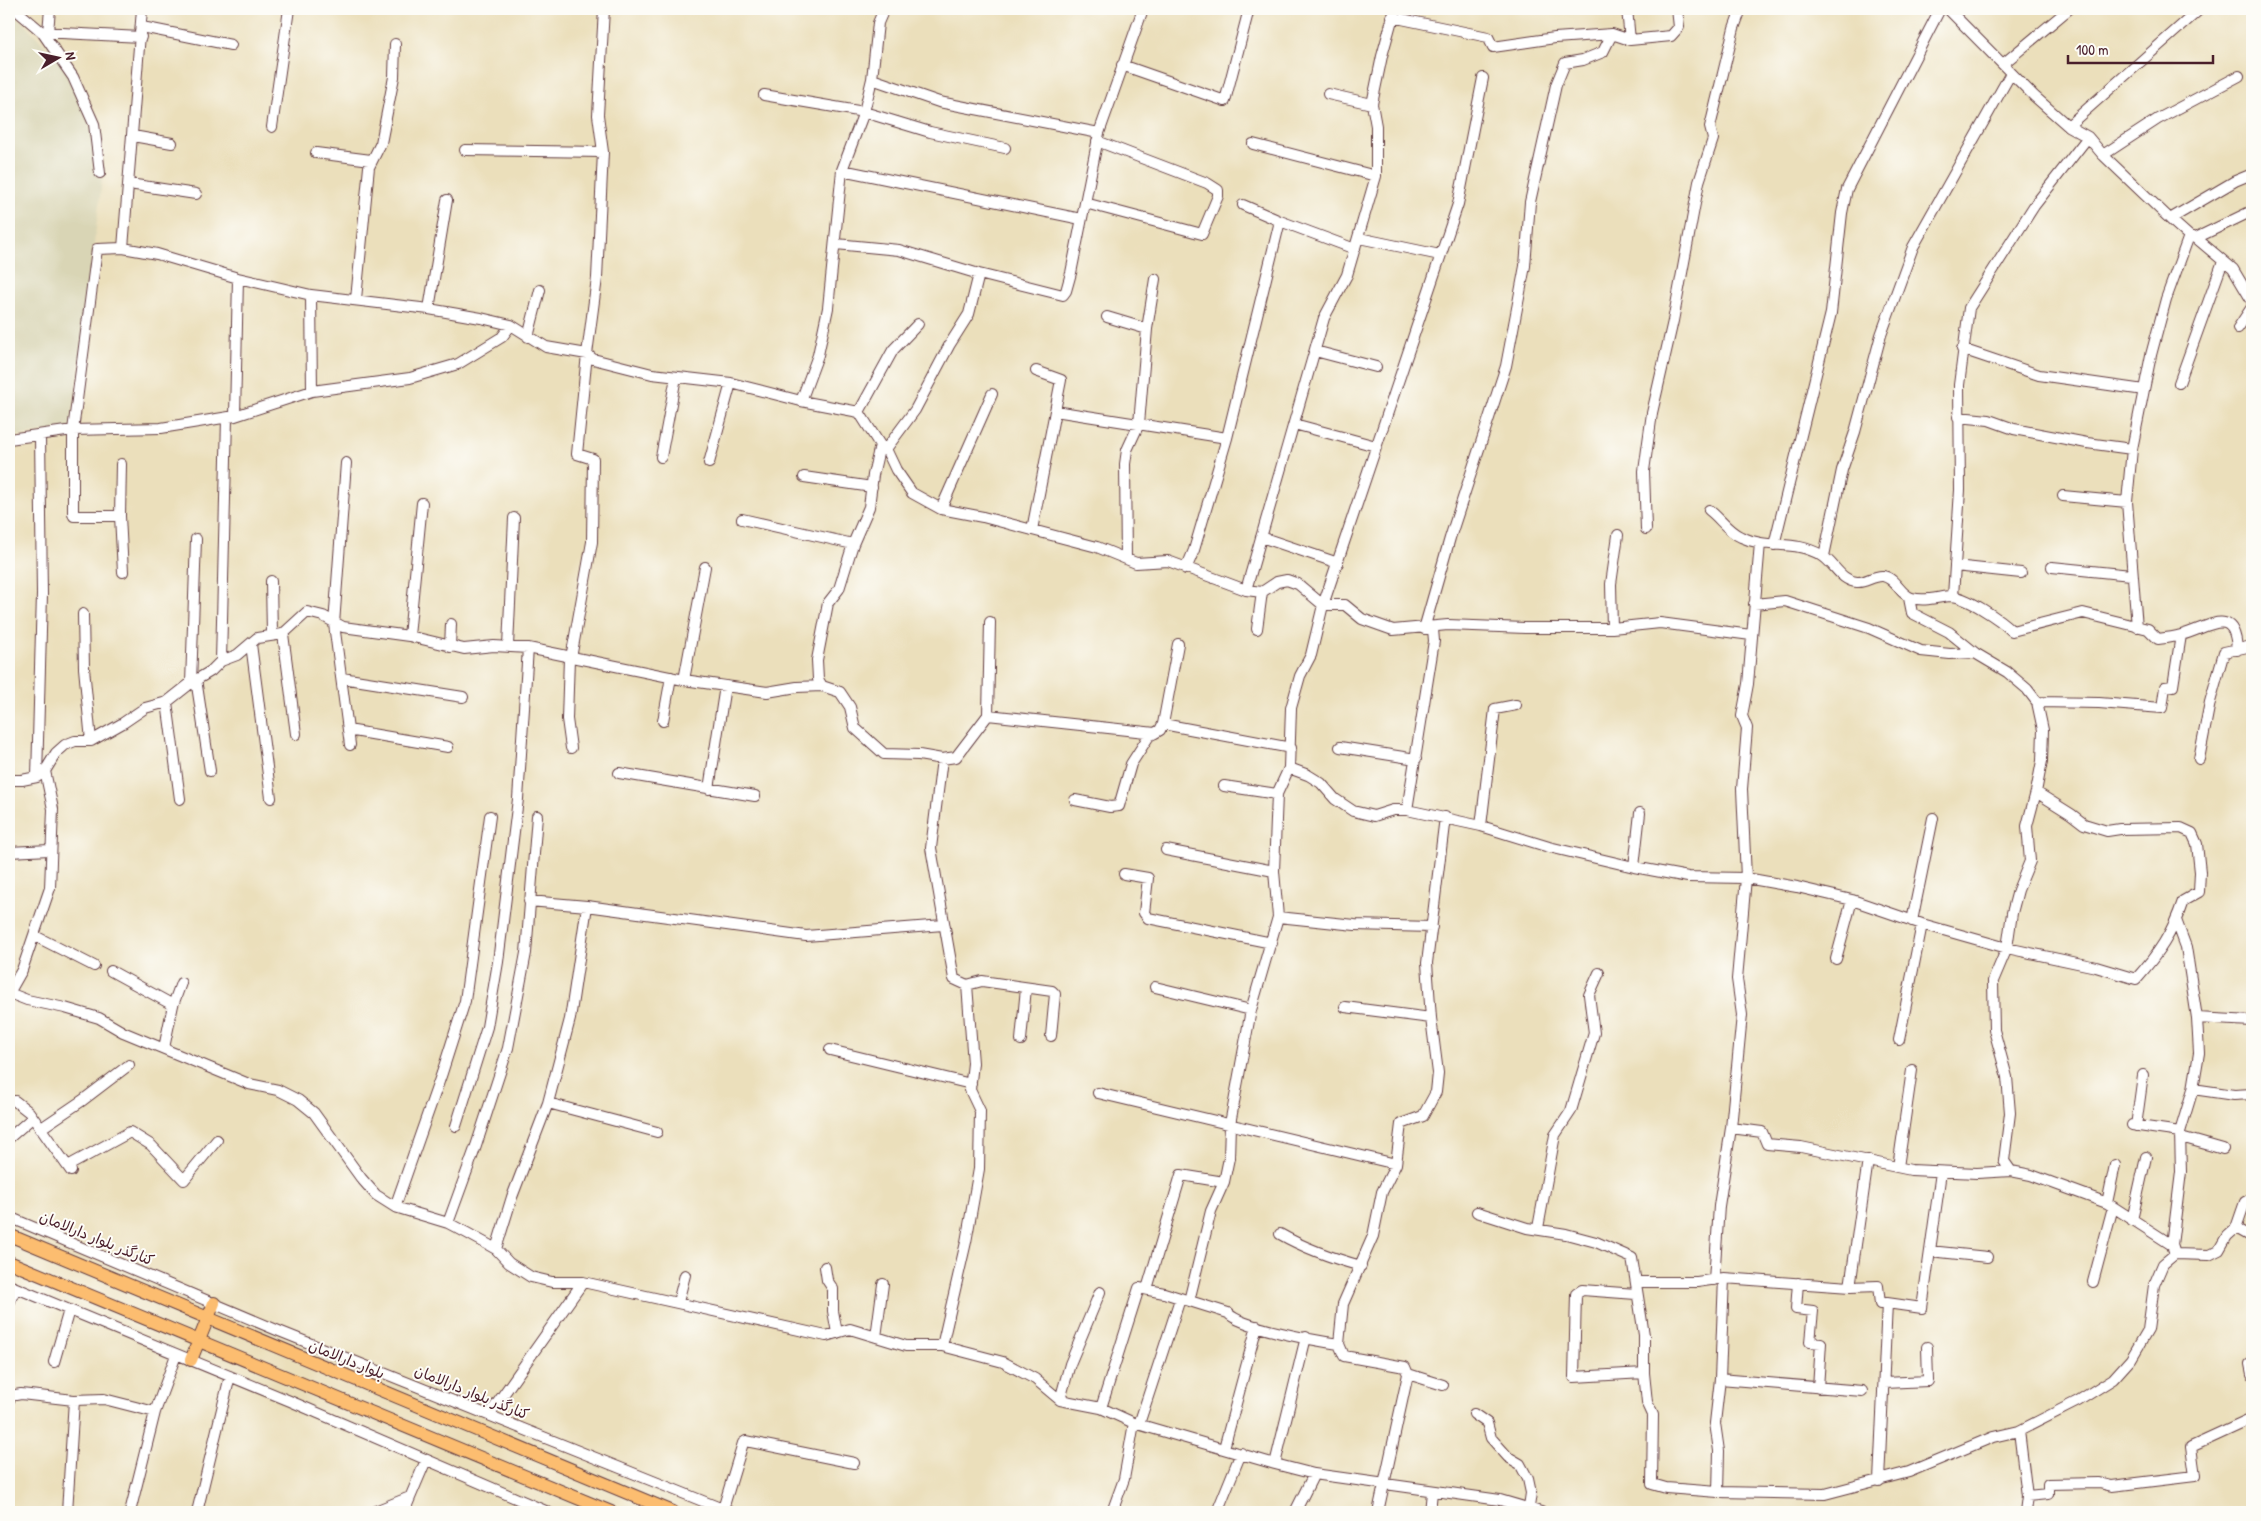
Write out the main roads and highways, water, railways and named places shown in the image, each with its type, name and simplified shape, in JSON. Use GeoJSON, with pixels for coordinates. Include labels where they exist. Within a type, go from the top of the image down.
{"type":"FeatureCollection","features":[{"type":"Feature","properties":{"kind":"main road","name":"بلوار دارالامان"},"geometry":{"type":"LineString","coordinates":[[9,1235],[673,1512]]}},
{"type":"Feature","properties":{"kind":"main road"},"geometry":{"type":"LineString","coordinates":[[9,1262],[611,1512]]}},
{"type":"Feature","properties":{"kind":"main road"},"geometry":{"type":"LineString","coordinates":[[192,1360],[214,1303]]}}]}
